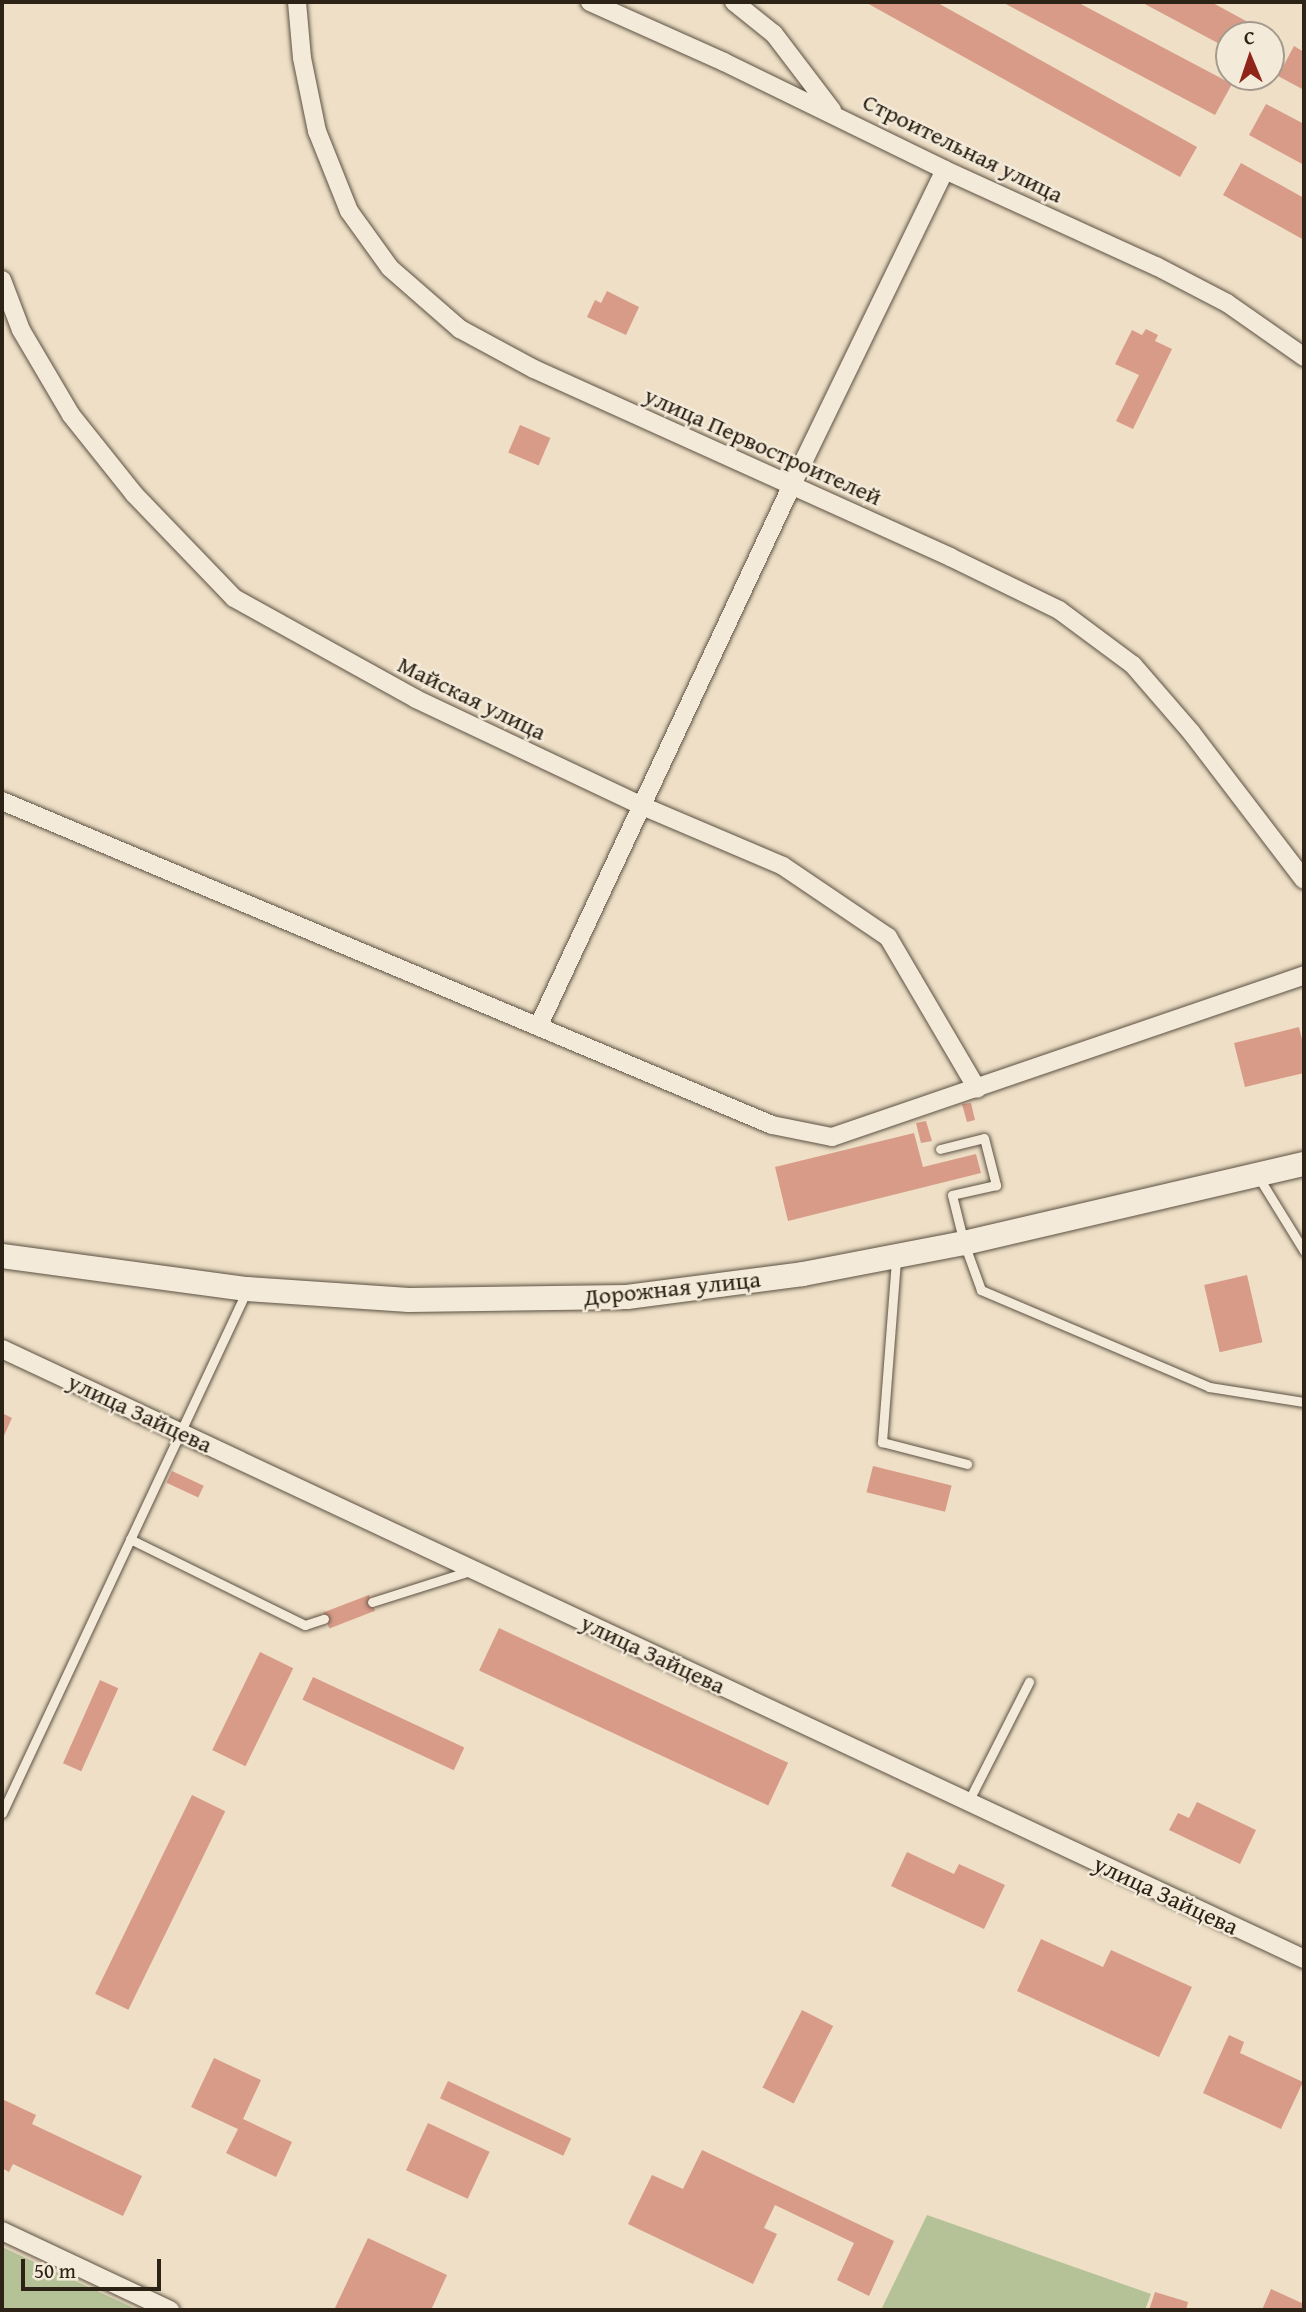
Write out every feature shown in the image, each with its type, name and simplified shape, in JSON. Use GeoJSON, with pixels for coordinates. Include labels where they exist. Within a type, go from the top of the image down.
{"type":"FeatureCollection","features":[{"type":"Feature","properties":{"kind":"street","name":"улица Первостроителей"},"geometry":{"type":"LineString","coordinates":[[297,2],[302,58],[317,131],[349,211],[390,268],[460,329],[534,369],[790,487],[950,557],[1059,610],[1133,665],[1191,732],[1304,880]]}},
{"type":"Feature","properties":{"kind":"street","name":"Строительная улица"},"geometry":{"type":"LineString","coordinates":[[590,2],[835,114],[945,170],[1156,266],[1227,303],[1304,357]]}},
{"type":"Feature","properties":{"kind":"street"},"geometry":{"type":"LineString","coordinates":[[734,2],[774,34],[835,114]]}},
{"type":"Feature","properties":{"kind":"street"},"geometry":{"type":"LineString","coordinates":[[539,1025],[790,487],[945,170]]}},
{"type":"Feature","properties":{"kind":"street","name":"Майская улица"},"geometry":{"type":"LineString","coordinates":[[2,280],[21,330],[71,415],[134,494],[234,598],[415,699],[640,805],[783,866],[888,937],[977,1089]]}},
{"type":"Feature","properties":{"kind":"street"},"geometry":{"type":"LineString","coordinates":[[2,801],[772,1125],[832,1137],[1304,975]]}},
{"type":"Feature","properties":{"kind":"street","name":"Дорожная улица"},"geometry":{"type":"LineString","coordinates":[[2,1255],[247,1289],[409,1300],[627,1297],[803,1274],[964,1243],[1304,1164]]}},
{"type":"Feature","properties":{"kind":"street","name":"улица Зайцева"},"geometry":{"type":"LineString","coordinates":[[2,1349],[1304,1959]]}},
{"type":"Feature","properties":{"kind":"street"},"geometry":{"type":"LineString","coordinates":[[2,2231],[170,2310]]}},
{"type":"Feature","properties":{"kind":"lane"},"geometry":{"type":"LineString","coordinates":[[940,1149],[984,1138],[996,1185],[952,1195],[964,1243],[981,1290],[1209,1387],[1304,1402]]}},
{"type":"Feature","properties":{"kind":"lane"},"geometry":{"type":"LineString","coordinates":[[1258,1176],[1304,1251]]}},
{"type":"Feature","properties":{"kind":"lane"},"geometry":{"type":"LineString","coordinates":[[896,1256],[882,1442],[967,1464]]}},
{"type":"Feature","properties":{"kind":"lane"},"geometry":{"type":"LineString","coordinates":[[2,1813],[247,1289]]}},
{"type":"Feature","properties":{"kind":"lane"},"geometry":{"type":"LineString","coordinates":[[130,1539],[305,1625],[324,1619]]}},
{"type":"Feature","properties":{"kind":"lane"},"geometry":{"type":"LineString","coordinates":[[372,1602],[474,1570]]}},
{"type":"Feature","properties":{"kind":"lane"},"geometry":{"type":"LineString","coordinates":[[968,1802],[1029,1682]]}},
{"type":"Feature","properties":{"kind":"green space"},"geometry":{"type":"Polygon","coordinates":[[[927,2215],[1151,2294],[1145,2310],[881,2310],[927,2215]]]}},
{"type":"Feature","properties":{"kind":"green space"},"geometry":{"type":"Polygon","coordinates":[[[2,2247],[138,2310],[2,2310],[2,2247]]]}},
{"type":"Feature","properties":{"kind":"building"},"geometry":{"type":"Polygon","coordinates":[[[865,2],[936,2],[1197,147],[1180,177],[865,2]]]}},
{"type":"Feature","properties":{"kind":"building"},"geometry":{"type":"Polygon","coordinates":[[[1002,2],[1077,2],[1215,75],[1215,91],[1228,91],[1215,115],[1002,2]]]}},
{"type":"Feature","properties":{"kind":"building"},"geometry":{"type":"Polygon","coordinates":[[[1141,2],[1211,2],[1246,21],[1215,21],[1215,42],[1141,2]]]}},
{"type":"Feature","properties":{"kind":"building"},"geometry":{"type":"Polygon","coordinates":[[[1294,46],[1304,52],[1304,90],[1285,80],[1285,63],[1294,46]]]}},
{"type":"Feature","properties":{"kind":"building"},"geometry":{"type":"Polygon","coordinates":[[[1266,104],[1304,124],[1304,165],[1249,135],[1266,104]]]}},
{"type":"Feature","properties":{"kind":"building"},"geometry":{"type":"Polygon","coordinates":[[[1241,163],[1304,198],[1304,240],[1223,195],[1241,163]]]}},
{"type":"Feature","properties":{"kind":"building"},"geometry":{"type":"Polygon","coordinates":[[[607,291],[639,307],[626,335],[587,317],[595,300],[601,303],[607,291]]]}},
{"type":"Feature","properties":{"kind":"building"},"geometry":{"type":"Polygon","coordinates":[[[1146,329],[1158,335],[1155,341],[1172,349],[1133,429],[1116,421],[1139,375],[1115,364],[1132,330],[1142,335],[1146,329]]]}},
{"type":"Feature","properties":{"kind":"building"},"geometry":{"type":"Polygon","coordinates":[[[520,425],[550,438],[539,466],[508,453],[520,425]]]}},
{"type":"Feature","properties":{"kind":"building"},"geometry":{"type":"Polygon","coordinates":[[[1299,1027],[1304,1048],[1304,1073],[1245,1087],[1234,1043],[1299,1027]]]}},
{"type":"Feature","properties":{"kind":"building"},"geometry":{"type":"Polygon","coordinates":[[[971,1103],[975,1120],[967,1122],[962,1104],[971,1103]]]}},
{"type":"Feature","properties":{"kind":"building"},"geometry":{"type":"Polygon","coordinates":[[[926,1121],[932,1141],[921,1143],[916,1123],[926,1121]]]}},
{"type":"Feature","properties":{"kind":"building"},"geometry":{"type":"Polygon","coordinates":[[[914,1133],[923,1167],[976,1154],[981,1173],[788,1221],[775,1167],[914,1133]]]}},
{"type":"Feature","properties":{"kind":"building"},"geometry":{"type":"Polygon","coordinates":[[[1247,1275],[1263,1342],[1220,1352],[1204,1285],[1247,1275]]]}},
{"type":"Feature","properties":{"kind":"building"},"geometry":{"type":"Polygon","coordinates":[[[2,1413],[12,1418],[2,1440],[2,1413]]]}},
{"type":"Feature","properties":{"kind":"building"},"geometry":{"type":"Polygon","coordinates":[[[873,1466],[952,1486],[945,1512],[866,1492],[873,1466]]]}},
{"type":"Feature","properties":{"kind":"building"},"geometry":{"type":"Polygon","coordinates":[[[172,1471],[204,1486],[198,1498],[167,1483],[172,1471]]]}},
{"type":"Feature","properties":{"kind":"building"},"geometry":{"type":"Polygon","coordinates":[[[369,1595],[375,1611],[329,1628],[323,1613],[369,1595]]]}},
{"type":"Feature","properties":{"kind":"building"},"geometry":{"type":"Polygon","coordinates":[[[499,1628],[788,1763],[768,1805],[479,1671],[499,1628]]]}},
{"type":"Feature","properties":{"kind":"building"},"geometry":{"type":"Polygon","coordinates":[[[260,1652],[293,1668],[245,1766],[212,1750],[260,1652]]]}},
{"type":"Feature","properties":{"kind":"building"},"geometry":{"type":"Polygon","coordinates":[[[313,1677],[464,1748],[454,1770],[302,1700],[313,1677]]]}},
{"type":"Feature","properties":{"kind":"building"},"geometry":{"type":"Polygon","coordinates":[[[100,1680],[118,1688],[81,1771],[63,1763],[100,1680]]]}},
{"type":"Feature","properties":{"kind":"building"},"geometry":{"type":"Polygon","coordinates":[[[192,1795],[225,1811],[128,2010],[95,1994],[192,1795]]]}},
{"type":"Feature","properties":{"kind":"building"},"geometry":{"type":"Polygon","coordinates":[[[1197,1802],[1256,1830],[1240,1864],[1169,1830],[1178,1813],[1189,1818],[1197,1802]]]}},
{"type":"Feature","properties":{"kind":"building"},"geometry":{"type":"Polygon","coordinates":[[[907,1852],[954,1874],[959,1864],[1005,1885],[984,1929],[891,1886],[907,1852]]]}},
{"type":"Feature","properties":{"kind":"building"},"geometry":{"type":"Polygon","coordinates":[[[1041,1939],[1103,1967],[1111,1950],[1192,1987],[1159,2057],[1017,1991],[1041,1939]]]}},
{"type":"Feature","properties":{"kind":"building"},"geometry":{"type":"Polygon","coordinates":[[[802,2010],[833,2026],[794,2103],[763,2088],[802,2010]]]}},
{"type":"Feature","properties":{"kind":"building"},"geometry":{"type":"Polygon","coordinates":[[[1229,2035],[1244,2042],[1240,2053],[1303,2082],[1281,2129],[1203,2093],[1229,2035]]]}},
{"type":"Feature","properties":{"kind":"building"},"geometry":{"type":"Polygon","coordinates":[[[214,2058],[261,2080],[243,2119],[292,2142],[276,2177],[226,2153],[238,2129],[191,2107],[214,2058]]]}},
{"type":"Feature","properties":{"kind":"building"},"geometry":{"type":"Polygon","coordinates":[[[448,2081],[571,2138],[563,2156],[440,2098],[448,2081]]]}},
{"type":"Feature","properties":{"kind":"building"},"geometry":{"type":"Polygon","coordinates":[[[2,2099],[36,2115],[32,2124],[142,2176],[123,2216],[13,2164],[9,2172],[2,2168],[2,2099]]]}},
{"type":"Feature","properties":{"kind":"building"},"geometry":{"type":"Polygon","coordinates":[[[428,2123],[490,2152],[468,2199],[406,2170],[428,2123]]]}},
{"type":"Feature","properties":{"kind":"building"},"geometry":{"type":"Polygon","coordinates":[[[702,2150],[894,2241],[869,2296],[837,2280],[854,2243],[775,2205],[764,2228],[777,2234],[753,2284],[628,2224],[652,2175],[683,2189],[702,2150]]]}},
{"type":"Feature","properties":{"kind":"building"},"geometry":{"type":"Polygon","coordinates":[[[368,2238],[447,2275],[431,2310],[334,2310],[368,2238]]]}},
{"type":"Feature","properties":{"kind":"building"},"geometry":{"type":"Polygon","coordinates":[[[1271,2289],[1304,2304],[1304,2310],[1262,2310],[1271,2289]]]}},
{"type":"Feature","properties":{"kind":"building"},"geometry":{"type":"Polygon","coordinates":[[[1155,2292],[1188,2302],[1186,2310],[1149,2310],[1155,2292]]]}}]}
